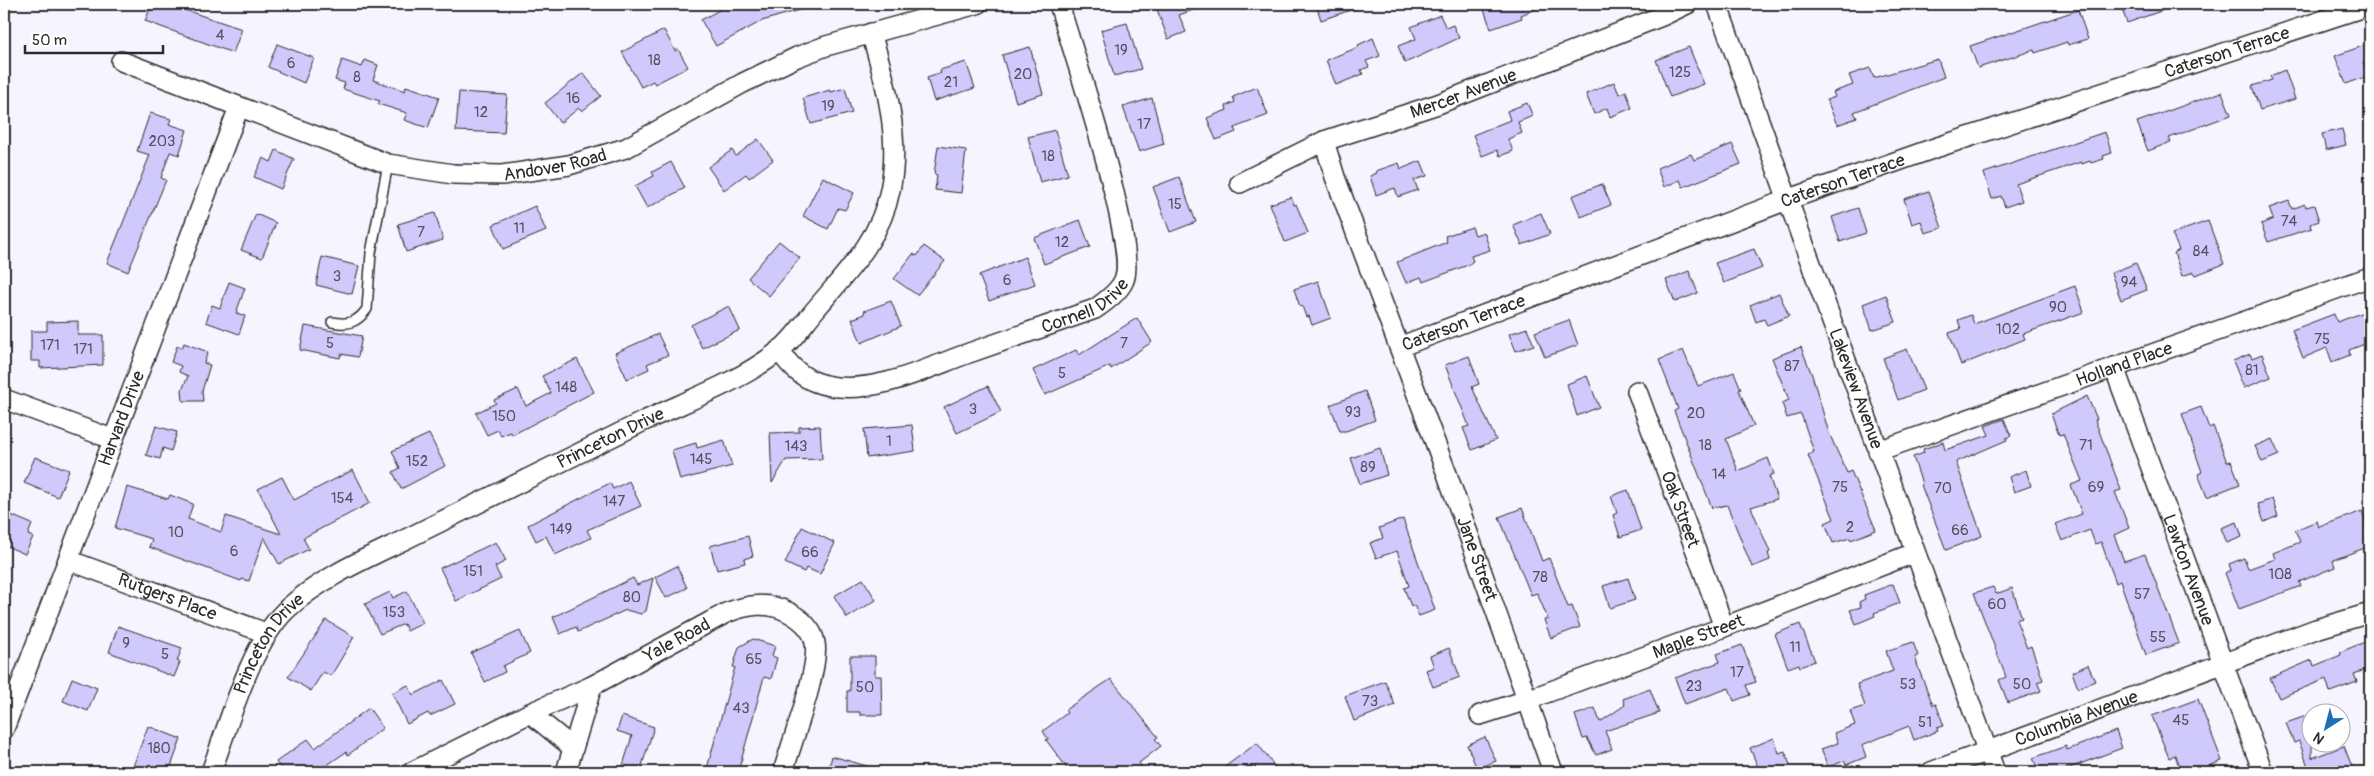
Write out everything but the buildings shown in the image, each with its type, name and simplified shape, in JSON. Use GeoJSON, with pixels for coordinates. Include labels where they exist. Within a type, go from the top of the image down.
{"type":"FeatureCollection","features":[{"type":"Feature","properties":{"kind":"street","name":"Andover Road"},"geometry":{"type":"LineString","coordinates":[[122,61],[388,164],[453,174],[479,175],[535,172],[586,161],[626,148],[743,83],[797,57],[871,33],[977,4]]}},
{"type":"Feature","properties":{"kind":"street","name":"Cornell Drive"},"geometry":{"type":"LineString","coordinates":[[780,350],[793,369],[816,382],[845,387],[867,386],[904,376],[1095,309],[1114,294],[1124,280],[1127,258],[1112,182],[1059,4]]}},
{"type":"Feature","properties":{"kind":"street","name":"Mercer Avenue"},"geometry":{"type":"LineString","coordinates":[[1240,183],[1324,141],[1438,104],[1662,16],[1687,4]]}},
{"type":"Feature","properties":{"kind":"street","name":"Lakeview Avenue"},"geometry":{"type":"LineString","coordinates":[[1717,4],[1914,553],[1995,772]]}},
{"type":"Feature","properties":{"kind":"street","name":"Caterson Terrace"},"geometry":{"type":"LineString","coordinates":[[1324,141],[1335,177],[1399,347],[1787,200],[1932,149],[2054,111],[2370,5]]}},
{"type":"Feature","properties":{"kind":"street","name":"Princeton Drive"},"geometry":{"type":"LineString","coordinates":[[211,772],[266,633],[287,609],[302,597],[334,576],[636,426],[715,389],[780,350],[862,252],[874,235],[887,205],[894,167],[894,145],[890,113],[871,33]]}},
{"type":"Feature","properties":{"kind":"street","name":"Harvard Drive"},"geometry":{"type":"LineString","coordinates":[[4,729],[239,107]]}},
{"type":"Feature","properties":{"kind":"street","name":"Holland Place"},"geometry":{"type":"LineString","coordinates":[[1878,451],[2370,277]]}},
{"type":"Feature","properties":{"kind":"street","name":"Jane Street"},"geometry":{"type":"LineString","coordinates":[[1399,347],[1447,474],[1553,772]]}},
{"type":"Feature","properties":{"kind":"street","name":"Lawton Avenue"},"geometry":{"type":"LineString","coordinates":[[2114,367],[2263,772]]}},
{"type":"Feature","properties":{"kind":"street","name":"Oak Street"},"geometry":{"type":"LineString","coordinates":[[1637,391],[1724,627]]}},
{"type":"Feature","properties":{"kind":"street"},"geometry":{"type":"LineString","coordinates":[[4,399],[112,439]]}},
{"type":"Feature","properties":{"kind":"street","name":"Maple Street"},"geometry":{"type":"LineString","coordinates":[[1480,714],[1527,700],[1724,627],[1914,553]]}},
{"type":"Feature","properties":{"kind":"street","name":"Rutgers Place"},"geometry":{"type":"LineString","coordinates":[[68,560],[266,633]]}},
{"type":"Feature","properties":{"kind":"street","name":"Yale Road"},"geometry":{"type":"LineString","coordinates":[[412,772],[530,713],[592,686],[726,613],[757,605],[774,606],[785,610],[804,623],[811,632],[815,642],[816,653],[811,677],[783,772]]}},
{"type":"Feature","properties":{"kind":"street","name":"Columbia Avenue"},"geometry":{"type":"LineString","coordinates":[[1931,772],[2316,629],[2370,613]]}},
{"type":"Feature","properties":{"kind":"street"},"geometry":{"type":"LineString","coordinates":[[566,772],[592,686]]}},
{"type":"Feature","properties":{"kind":"street"},"geometry":{"type":"LineString","coordinates":[[530,713],[573,748]]}},
{"type":"Feature","properties":{"kind":"lane"},"geometry":{"type":"LineString","coordinates":[[332,322],[346,325],[355,321],[367,309],[371,253],[388,164]]}}]}
